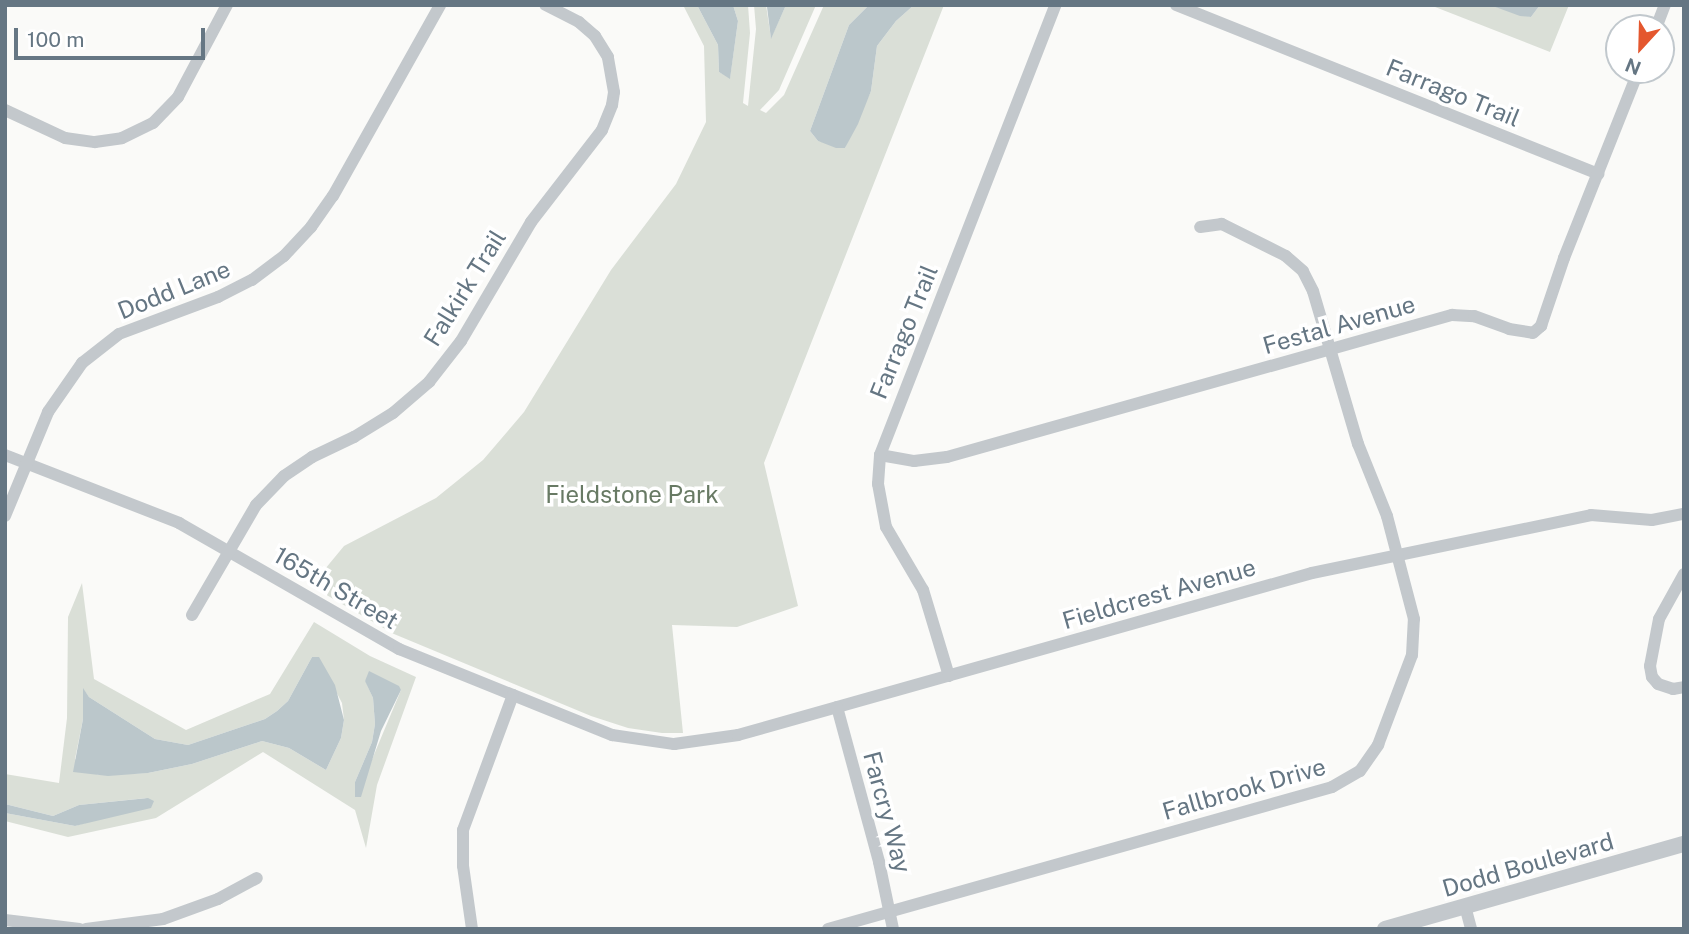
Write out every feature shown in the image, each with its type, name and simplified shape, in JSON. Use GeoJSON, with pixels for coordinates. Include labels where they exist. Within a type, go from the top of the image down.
{"type":"FeatureCollection","features":[{"type":"Feature","properties":{"kind":"street"},"geometry":{"type":"LineString","coordinates":[[5,110],[65,138],[95,142],[122,138],[153,123],[178,97],[227,5]]}},
{"type":"Feature","properties":{"kind":"street","name":"Dodd Lane"},"geometry":{"type":"LineString","coordinates":[[5,516],[60,391],[82,363],[107,341],[132,328],[234,290],[268,270],[298,242],[333,196],[440,5]]}},
{"type":"Feature","properties":{"kind":"street","name":"Falkirk Trail"},"geometry":{"type":"LineString","coordinates":[[192,615],[256,505],[284,476],[312,457],[354,437],[393,413],[429,382],[461,341],[531,222],[601,131],[612,105],[614,92],[608,57],[595,36],[579,22],[545,5]]}},
{"type":"Feature","properties":{"kind":"street","name":"Farrago Trail"},"geometry":{"type":"LineString","coordinates":[[949,676],[923,590],[886,527],[878,484],[880,455],[1055,5]]}},
{"type":"Feature","properties":{"kind":"street","name":"Farrago Trail"},"geometry":{"type":"LineString","coordinates":[[1176,5],[1598,174]]}},
{"type":"Feature","properties":{"kind":"street","name":"Festal Avenue"},"geometry":{"type":"LineString","coordinates":[[880,455],[914,461],[947,457],[1452,316],[1474,316],[1509,329],[1533,334],[1541,326],[1633,84]]}},
{"type":"Feature","properties":{"kind":"street","name":"Fallbrook Drive"},"geometry":{"type":"LineString","coordinates":[[828,929],[1346,781],[1360,771],[1378,745],[1412,655],[1414,619],[1399,554],[1358,444],[1309,281],[1295,263],[1222,224],[1200,227]]}},
{"type":"Feature","properties":{"kind":"street","name":"165th Street"},"geometry":{"type":"LineString","coordinates":[[5,455],[156,512],[228,550],[369,634],[612,736],[651,743]]}},
{"type":"Feature","properties":{"kind":"street","name":"Fieldcrest Avenue"},"geometry":{"type":"LineString","coordinates":[[651,743],[717,740],[1312,573],[1591,515],[1652,520],[1684,514]]}},
{"type":"Feature","properties":{"kind":"street"},"geometry":{"type":"LineString","coordinates":[[1684,574],[1659,619],[1650,666],[1652,677],[1658,684],[1674,689],[1684,687]]}},
{"type":"Feature","properties":{"kind":"street"},"geometry":{"type":"LineString","coordinates":[[472,929],[463,866],[463,830],[513,695]]}},
{"type":"Feature","properties":{"kind":"street","name":"Farcry Way"},"geometry":{"type":"LineString","coordinates":[[837,707],[893,929]]}},
{"type":"Feature","properties":{"kind":"street","name":"Dodd Boulevard"},"geometry":{"type":"LineString","coordinates":[[1385,929],[1684,845]]}},
{"type":"Feature","properties":{"kind":"street"},"geometry":{"type":"LineString","coordinates":[[86,929],[163,919],[218,899],[257,878]]}},
{"type":"Feature","properties":{"kind":"street"},"geometry":{"type":"LineString","coordinates":[[1465,906],[1471,929]]}},
{"type":"Feature","properties":{"kind":"street"},"geometry":{"type":"LineString","coordinates":[[5,920],[79,929]]}},
{"type":"Feature","properties":{"kind":"green space","name":"Fieldstone Park"},"geometry":{"type":"Polygon","coordinates":[[[683,5],[697,5],[718,45],[719,72],[730,78],[738,21],[733,5],[748,5],[750,33],[743,103],[748,106],[756,29],[754,5],[766,5],[771,38],[786,5],[816,5],[779,90],[760,110],[766,113],[784,95],[824,5],[869,5],[849,25],[810,131],[818,141],[845,148],[871,91],[877,46],[896,21],[914,5],[944,5],[764,463],[798,606],[737,627],[672,625],[683,733],[662,733],[628,728],[591,716],[394,634],[311,586],[344,546],[436,498],[483,460],[524,412],[611,270],[676,184],[706,122],[704,46],[683,5]]]}},
{"type":"Feature","properties":{"kind":"green space"},"geometry":{"type":"Polygon","coordinates":[[[1430,5],[1490,5],[1531,17],[1540,5],[1569,5],[1550,52],[1430,5]]]}},
{"type":"Feature","properties":{"kind":"green space"},"geometry":{"type":"Polygon","coordinates":[[[82,583],[94,679],[186,730],[270,694],[314,622],[370,656],[416,677],[377,785],[366,848],[355,810],[263,752],[156,818],[68,837],[5,821],[5,813],[75,826],[109,816],[147,798],[79,805],[53,816],[5,804],[5,774],[59,783],[67,718],[68,617],[82,583]],[[312,657],[288,701],[277,711],[265,719],[188,745],[155,739],[89,697],[83,689],[83,719],[75,759],[98,775],[148,773],[192,764],[262,741],[289,748],[326,770],[341,738],[344,720],[342,703],[318,657],[312,657]],[[365,680],[373,698],[375,724],[372,742],[355,782],[363,781],[401,690],[365,680]]]}},
{"type":"Feature","properties":{"kind":"shaded area"},"geometry":{"type":"Polygon","coordinates":[[[697,5],[733,5],[738,21],[730,79],[719,72],[718,45],[697,5]]]}},
{"type":"Feature","properties":{"kind":"shaded area"},"geometry":{"type":"Polygon","coordinates":[[[766,5],[786,5],[771,39],[767,7],[766,5]]]}},
{"type":"Feature","properties":{"kind":"shaded area"},"geometry":{"type":"Polygon","coordinates":[[[869,5],[914,5],[896,21],[877,46],[871,91],[858,124],[845,148],[836,148],[818,141],[810,131],[849,25],[869,5]]]}},
{"type":"Feature","properties":{"kind":"shaded area"},"geometry":{"type":"Polygon","coordinates":[[[1490,5],[1540,5],[1531,17],[1520,16],[1490,5]]]}},
{"type":"Feature","properties":{"kind":"shaded area"},"geometry":{"type":"Polygon","coordinates":[[[312,657],[319,657],[335,685],[344,720],[341,738],[326,770],[289,748],[262,741],[192,764],[148,773],[108,776],[73,772],[83,719],[83,688],[89,697],[155,739],[188,745],[265,719],[277,711],[288,701],[312,657]]]}},
{"type":"Feature","properties":{"kind":"shaded area"},"geometry":{"type":"Polygon","coordinates":[[[369,671],[399,686],[401,690],[381,731],[361,797],[355,797],[355,782],[372,742],[375,724],[373,698],[365,681],[369,671]]]}},
{"type":"Feature","properties":{"kind":"shaded area"},"geometry":{"type":"Polygon","coordinates":[[[148,798],[154,801],[151,808],[75,826],[5,813],[5,804],[53,816],[79,805],[148,798]]]}}]}
